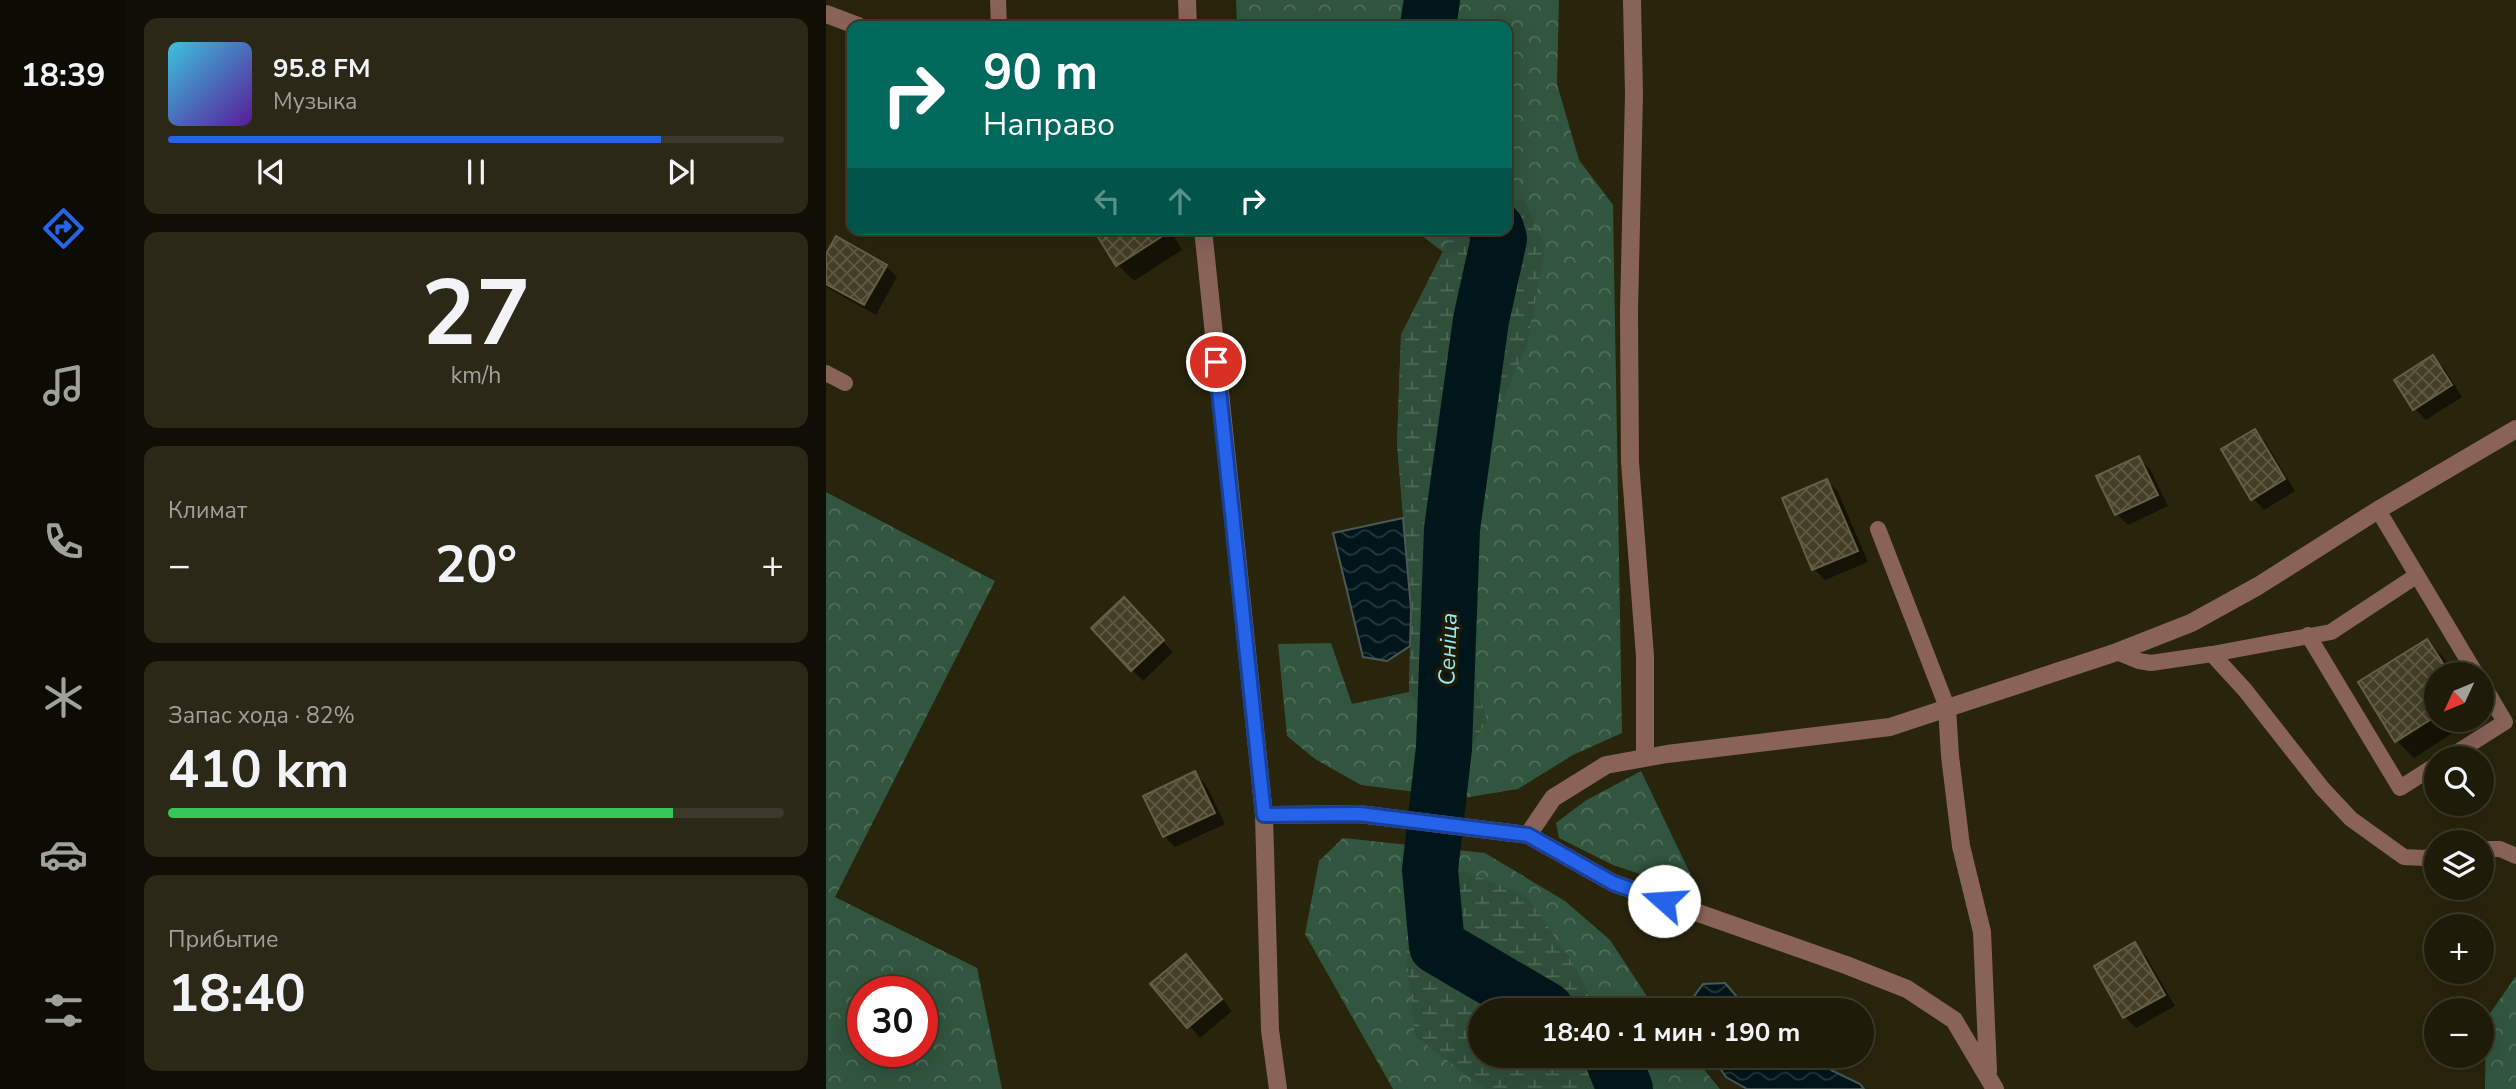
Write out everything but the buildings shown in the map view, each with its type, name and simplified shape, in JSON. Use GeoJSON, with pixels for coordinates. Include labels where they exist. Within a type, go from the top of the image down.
{"type":"FeatureCollection","features":[{"type":"Feature","properties":{"kind":"street"},"geometry":{"type":"LineString","coordinates":[[1187,0],[1188,21]]}},
{"type":"Feature","properties":{"kind":"street"},"geometry":{"type":"LineString","coordinates":[[1632,0],[1634,94],[1629,311],[1630,462],[1645,656],[1645,758]]}},
{"type":"Feature","properties":{"kind":"street"},"geometry":{"type":"LineString","coordinates":[[826,14],[847,22]]}},
{"type":"Feature","properties":{"kind":"street"},"geometry":{"type":"LineString","coordinates":[[1204,235],[1264,815],[1270,1030],[1278,1089]]}},
{"type":"Feature","properties":{"kind":"street"},"geometry":{"type":"LineString","coordinates":[[1528,835],[1553,798],[1606,765],[1890,727],[2117,652],[2191,622],[2258,586],[2378,510],[2516,429]]}},
{"type":"Feature","properties":{"kind":"street"},"geometry":{"type":"LineString","coordinates":[[1947,707],[1961,846],[1982,932],[1992,1082]]}},
{"type":"Feature","properties":{"kind":"street"},"geometry":{"type":"LineString","coordinates":[[1264,815],[1359,814],[1528,835],[1613,883],[1907,989],[1954,1020],[1992,1082]]}},
{"type":"Feature","properties":{"kind":"lane"},"geometry":{"type":"LineString","coordinates":[[998,0],[999,21]]}},
{"type":"Feature","properties":{"kind":"lane"},"geometry":{"type":"LineString","coordinates":[[826,373],[845,383]]}},
{"type":"Feature","properties":{"kind":"lane"},"geometry":{"type":"LineString","coordinates":[[2378,510],[2469,662]]}},
{"type":"Feature","properties":{"kind":"lane"},"geometry":{"type":"LineString","coordinates":[[1878,529],[1947,707]]}},
{"type":"Feature","properties":{"kind":"lane"},"geometry":{"type":"LineString","coordinates":[[2117,652],[2151,663],[2330,632],[2416,576]]}},
{"type":"Feature","properties":{"kind":"lane"},"geometry":{"type":"LineString","coordinates":[[2308,635],[2400,788],[2424,773]]}},
{"type":"Feature","properties":{"kind":"lane"},"geometry":{"type":"LineString","coordinates":[[2212,654],[2245,690],[2322,788],[2351,819],[2404,857],[2424,858]]}},
{"type":"Feature","properties":{"kind":"lane"},"geometry":{"type":"LineString","coordinates":[[2494,703],[2505,722],[2494,729]]}},
{"type":"Feature","properties":{"kind":"lane"},"geometry":{"type":"LineString","coordinates":[[2467,746],[2489,732]]}},
{"type":"Feature","properties":{"kind":"lane"},"geometry":{"type":"LineString","coordinates":[[2494,849],[2516,856]]}},
{"type":"Feature","properties":{"kind":"green space"},"geometry":{"type":"Polygon","coordinates":[[[1236,0],[1559,0],[1557,84],[1579,160],[1613,205],[1622,733],[1573,755],[1518,789],[1463,798],[1361,785],[1315,759],[1287,736],[1278,644],[1331,643],[1352,704],[1409,692],[1411,609],[1397,444],[1401,335],[1443,252],[1421,235],[1512,235],[1512,21],[1237,21],[1236,0]]]}},
{"type":"Feature","properties":{"kind":"green space"},"geometry":{"type":"Polygon","coordinates":[[[1524,199],[1545,247],[1527,345],[1488,433],[1472,527],[1468,625],[1477,688],[1487,720],[1474,743],[1444,748],[1409,692],[1411,609],[1397,444],[1401,335],[1451,235],[1512,235],[1512,200],[1524,199]]]}},
{"type":"Feature","properties":{"kind":"green space"},"geometry":{"type":"Polygon","coordinates":[[[826,492],[995,581],[835,897],[977,968],[1002,1089],[826,1089],[826,492]]]}},
{"type":"Feature","properties":{"kind":"green space"},"geometry":{"type":"Polygon","coordinates":[[[1641,771],[1700,894],[1613,865],[1559,838],[1556,823],[1585,801],[1641,771]]]}},
{"type":"Feature","properties":{"kind":"green space"},"geometry":{"type":"Polygon","coordinates":[[[1343,838],[1485,853],[1565,901],[1610,940],[1648,998],[1468,998],[1468,1068],[1703,1068],[1720,1089],[1393,1089],[1305,934],[1319,861],[1343,838]]]}},
{"type":"Feature","properties":{"kind":"green space"},"geometry":{"type":"Polygon","coordinates":[[[1430,870],[1466,872],[1528,897],[1573,964],[1591,998],[1468,998],[1468,1068],[1631,1068],[1642,1089],[1485,1089],[1415,1036],[1406,953],[1419,880],[1430,870]]]}},
{"type":"Feature","properties":{"kind":"green space"},"geometry":{"type":"Polygon","coordinates":[[[2516,976],[2516,1089],[2485,1089],[2485,1068],[2494,1068],[2494,1008],[2516,976]]]}},
{"type":"Feature","properties":{"kind":"water"},"geometry":{"type":"Polygon","coordinates":[[[1403,518],[1411,609],[1410,646],[1387,661],[1363,657],[1333,533],[1403,518]]]}},
{"type":"Feature","properties":{"kind":"water"},"geometry":{"type":"Polygon","coordinates":[[[1725,983],[1739,998],[1693,998],[1703,984],[1725,983]]]}},
{"type":"Feature","properties":{"kind":"water"},"geometry":{"type":"Polygon","coordinates":[[[1720,1068],[1831,1068],[1864,1089],[1747,1089],[1726,1077],[1720,1068]]]}},
{"type":"Feature","properties":{"kind":"waterway","name":"Сеніца"},"geometry":{"type":"LineString","coordinates":[[1429,21],[1432,0]]}},
{"type":"Feature","properties":{"kind":"waterway","name":"Сеніца"},"geometry":{"type":"LineString","coordinates":[[1498,235],[1481,320],[1452,529],[1444,748],[1430,870],[1437,946],[1526,998]]}},
{"type":"Feature","properties":{"kind":"waterway","name":"Сеніца"},"geometry":{"type":"LineString","coordinates":[[1616,1068],[1625,1089]]}},
{"type":"Feature","properties":{"kind":"route"},"geometry":{"type":"LineString","coordinates":[[1216,362],[1264,815],[1359,814],[1528,835],[1613,883],[1664,901]]}}]}
